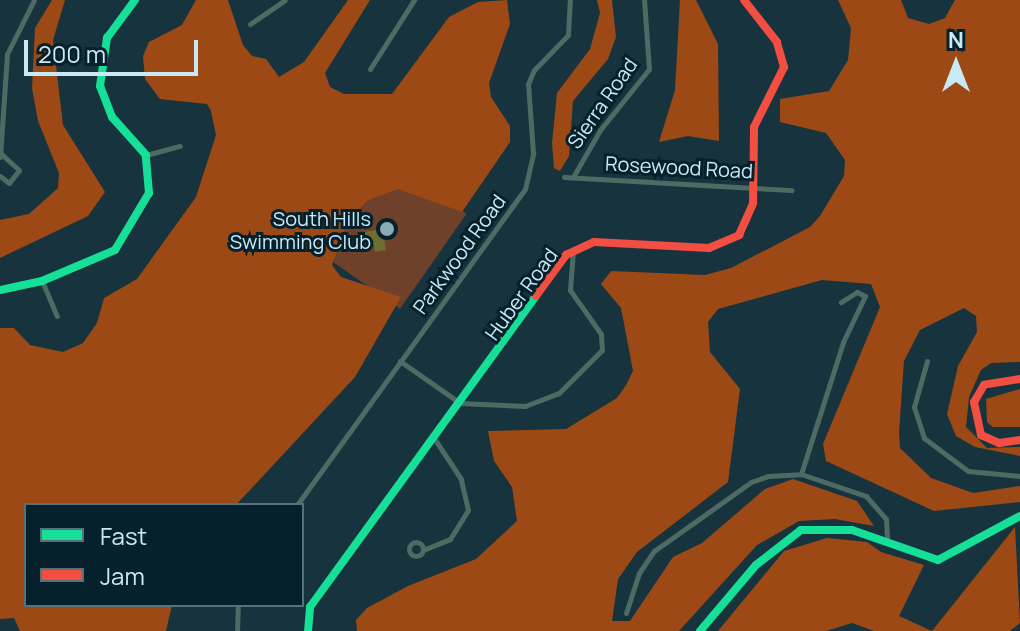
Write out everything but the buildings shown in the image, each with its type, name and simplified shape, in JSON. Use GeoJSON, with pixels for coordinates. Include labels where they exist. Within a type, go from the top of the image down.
{"type":"FeatureCollection","features":[{"type":"Feature","properties":{"kind":"street"},"geometry":{"type":"LineString","coordinates":[[0,176],[9,183],[19,170],[0,155],[7,54],[34,0]]}},
{"type":"Feature","properties":{"kind":"street"},"geometry":{"type":"LineString","coordinates":[[0,290],[42,281],[115,250],[149,193],[146,155],[112,117],[100,86],[107,38],[135,0]]}},
{"type":"Feature","properties":{"kind":"street"},"geometry":{"type":"LineString","coordinates":[[250,24],[285,0]]}},
{"type":"Feature","properties":{"kind":"street"},"geometry":{"type":"LineString","coordinates":[[370,69],[414,0]]}},
{"type":"Feature","properties":{"kind":"street","name":"Parkwood Road"},"geometry":{"type":"LineString","coordinates":[[298,503],[525,189],[533,153],[528,84],[534,70],[568,35],[570,0]]}},
{"type":"Feature","properties":{"kind":"street","name":"Sierra Road"},"geometry":{"type":"LineString","coordinates":[[573,177],[600,130],[649,69],[644,0]]}},
{"type":"Feature","properties":{"kind":"street","name":"Huber Road"},"geometry":{"type":"LineString","coordinates":[[308,631],[310,607],[573,249],[594,242],[664,249],[727,244],[747,222],[755,187],[754,127],[784,67],[777,42],[744,0]]}},
{"type":"Feature","properties":{"kind":"street"},"geometry":{"type":"LineString","coordinates":[[146,155],[180,146]]}},
{"type":"Feature","properties":{"kind":"street","name":"Rosewood Road"},"geometry":{"type":"LineString","coordinates":[[564,177],[792,190]]}},
{"type":"Feature","properties":{"kind":"street"},"geometry":{"type":"LineString","coordinates":[[400,361],[460,403],[525,406],[559,393],[602,350],[601,334],[570,290],[573,249]]}},
{"type":"Feature","properties":{"kind":"street"},"geometry":{"type":"LineString","coordinates":[[42,281],[57,316]]}},
{"type":"Feature","properties":{"kind":"street"},"geometry":{"type":"LineString","coordinates":[[801,474],[843,342],[865,296],[857,292],[841,302]]}},
{"type":"Feature","properties":{"kind":"street"},"geometry":{"type":"LineString","coordinates":[[927,361],[914,407],[924,438],[968,471],[1020,476]]}},
{"type":"Feature","properties":{"kind":"street"},"geometry":{"type":"LineString","coordinates":[[1020,379],[984,385],[974,402],[981,435],[999,443],[1020,440]]}},
{"type":"Feature","properties":{"kind":"street"},"geometry":{"type":"LineString","coordinates":[[423,550],[450,539],[468,510],[461,479],[434,438]]}},
{"type":"Feature","properties":{"kind":"street"},"geometry":{"type":"LineString","coordinates":[[626,613],[645,563],[683,529],[759,478],[801,474],[866,496],[886,519],[887,541]]}},
{"type":"Feature","properties":{"kind":"street"},"geometry":{"type":"LineString","coordinates":[[700,631],[756,565],[801,530],[852,530],[938,560],[1020,516]]}},
{"type":"Feature","properties":{"kind":"street"},"geometry":{"type":"LineString","coordinates":[[237,631],[238,607]]}},
{"type":"Feature","properties":{"kind":"shaded area"},"geometry":{"type":"Polygon","coordinates":[[[52,0],[65,0],[53,40],[63,125],[105,192],[88,216],[0,258],[0,220],[29,214],[58,188],[59,173],[38,121],[32,88],[35,28],[52,0]]]}},
{"type":"Feature","properties":{"kind":"shaded area"},"geometry":{"type":"Polygon","coordinates":[[[196,0],[228,0],[243,45],[252,56],[266,59],[279,77],[304,62],[348,0],[370,0],[325,73],[330,87],[344,94],[392,94],[449,17],[478,2],[507,0],[510,24],[489,83],[491,97],[510,126],[510,142],[462,212],[398,189],[368,200],[347,222],[332,265],[341,277],[401,297],[355,377],[238,503],[24,503],[24,607],[172,607],[166,631],[20,631],[14,618],[0,619],[0,328],[14,328],[30,345],[63,352],[83,343],[97,323],[104,298],[137,279],[196,197],[216,135],[211,111],[207,104],[160,99],[145,79],[143,56],[149,42],[182,25],[196,0]]]}},
{"type":"Feature","properties":{"kind":"shaded area"},"geometry":{"type":"Polygon","coordinates":[[[597,0],[612,0],[616,37],[608,59],[573,101],[569,156],[560,171],[554,168],[552,143],[557,93],[590,49],[600,13],[597,0]]]}},
{"type":"Feature","properties":{"kind":"shaded area"},"geometry":{"type":"Polygon","coordinates":[[[680,0],[696,0],[718,44],[719,141],[688,136],[659,142],[675,90],[680,0]]]}},
{"type":"Feature","properties":{"kind":"shaded area"},"geometry":{"type":"Polygon","coordinates":[[[838,0],[901,0],[908,18],[929,24],[945,18],[955,0],[1020,0],[1020,362],[991,363],[981,370],[969,397],[966,427],[987,448],[1020,447],[1020,456],[975,447],[956,436],[947,414],[958,366],[977,332],[976,316],[964,308],[920,330],[904,361],[899,433],[900,448],[931,478],[973,493],[1020,486],[1020,502],[934,511],[826,461],[823,444],[880,307],[871,284],[822,280],[718,309],[708,322],[710,352],[740,389],[728,482],[637,552],[618,579],[612,621],[630,621],[673,557],[702,543],[765,489],[793,479],[857,501],[874,526],[835,519],[799,521],[757,545],[679,631],[357,631],[356,620],[367,608],[408,586],[476,559],[517,521],[512,487],[494,461],[488,431],[566,429],[617,398],[633,371],[621,308],[601,284],[611,271],[705,275],[731,268],[810,227],[820,216],[844,176],[845,160],[826,133],[780,122],[780,99],[829,91],[848,60],[851,28],[838,0]]]}},
{"type":"Feature","properties":{"kind":"shaded area","name":"South Hills Swimming Club"},"geometry":{"type":"Polygon","coordinates":[[[374,149],[467,214],[400,309],[307,244],[374,149]]]}},
{"type":"Feature","properties":{"kind":"shaded area"},"geometry":{"type":"Polygon","coordinates":[[[383,229],[386,250],[375,252],[373,240],[364,241],[363,232],[383,229]]]}},
{"type":"Feature","properties":{"kind":"shaded area"},"geometry":{"type":"Polygon","coordinates":[[[1020,389],[1020,427],[993,427],[987,422],[986,399],[1020,389]]]}},
{"type":"Feature","properties":{"kind":"shaded area"},"geometry":{"type":"Polygon","coordinates":[[[1015,527],[1020,623],[1010,631],[932,631],[1015,527]]]}},
{"type":"Feature","properties":{"kind":"shaded area"},"geometry":{"type":"Polygon","coordinates":[[[827,538],[867,542],[881,552],[924,565],[899,616],[932,631],[874,631],[852,623],[826,631],[718,631],[784,551],[827,538]]]}},
{"type":"Feature","properties":{"kind":"traffic: fast"},"geometry":{"type":"LineString","coordinates":[[0,290],[42,281],[115,250],[149,193],[146,155],[112,117],[100,86],[107,38],[135,0]]}},
{"type":"Feature","properties":{"kind":"traffic: fast"},"geometry":{"type":"LineString","coordinates":[[308,631],[310,607],[536,296]]}},
{"type":"Feature","properties":{"kind":"traffic: fast"},"geometry":{"type":"LineString","coordinates":[[700,631],[756,565],[801,530],[852,530],[938,560],[1020,516]]}},
{"type":"Feature","properties":{"kind":"traffic: jam"},"geometry":{"type":"LineString","coordinates":[[536,296],[566,255],[594,242],[709,248],[739,235],[753,203],[754,127],[784,67],[777,42],[744,0]]}},
{"type":"Feature","properties":{"kind":"traffic: jam"},"geometry":{"type":"LineString","coordinates":[[1020,379],[984,385],[974,402],[981,435],[999,443],[1020,440]]}},
{"type":"Feature","properties":{"kind":"place","name":"South Hills Swimming Club"},"geometry":{"type":"Point","coordinates":[387,229]}}]}
